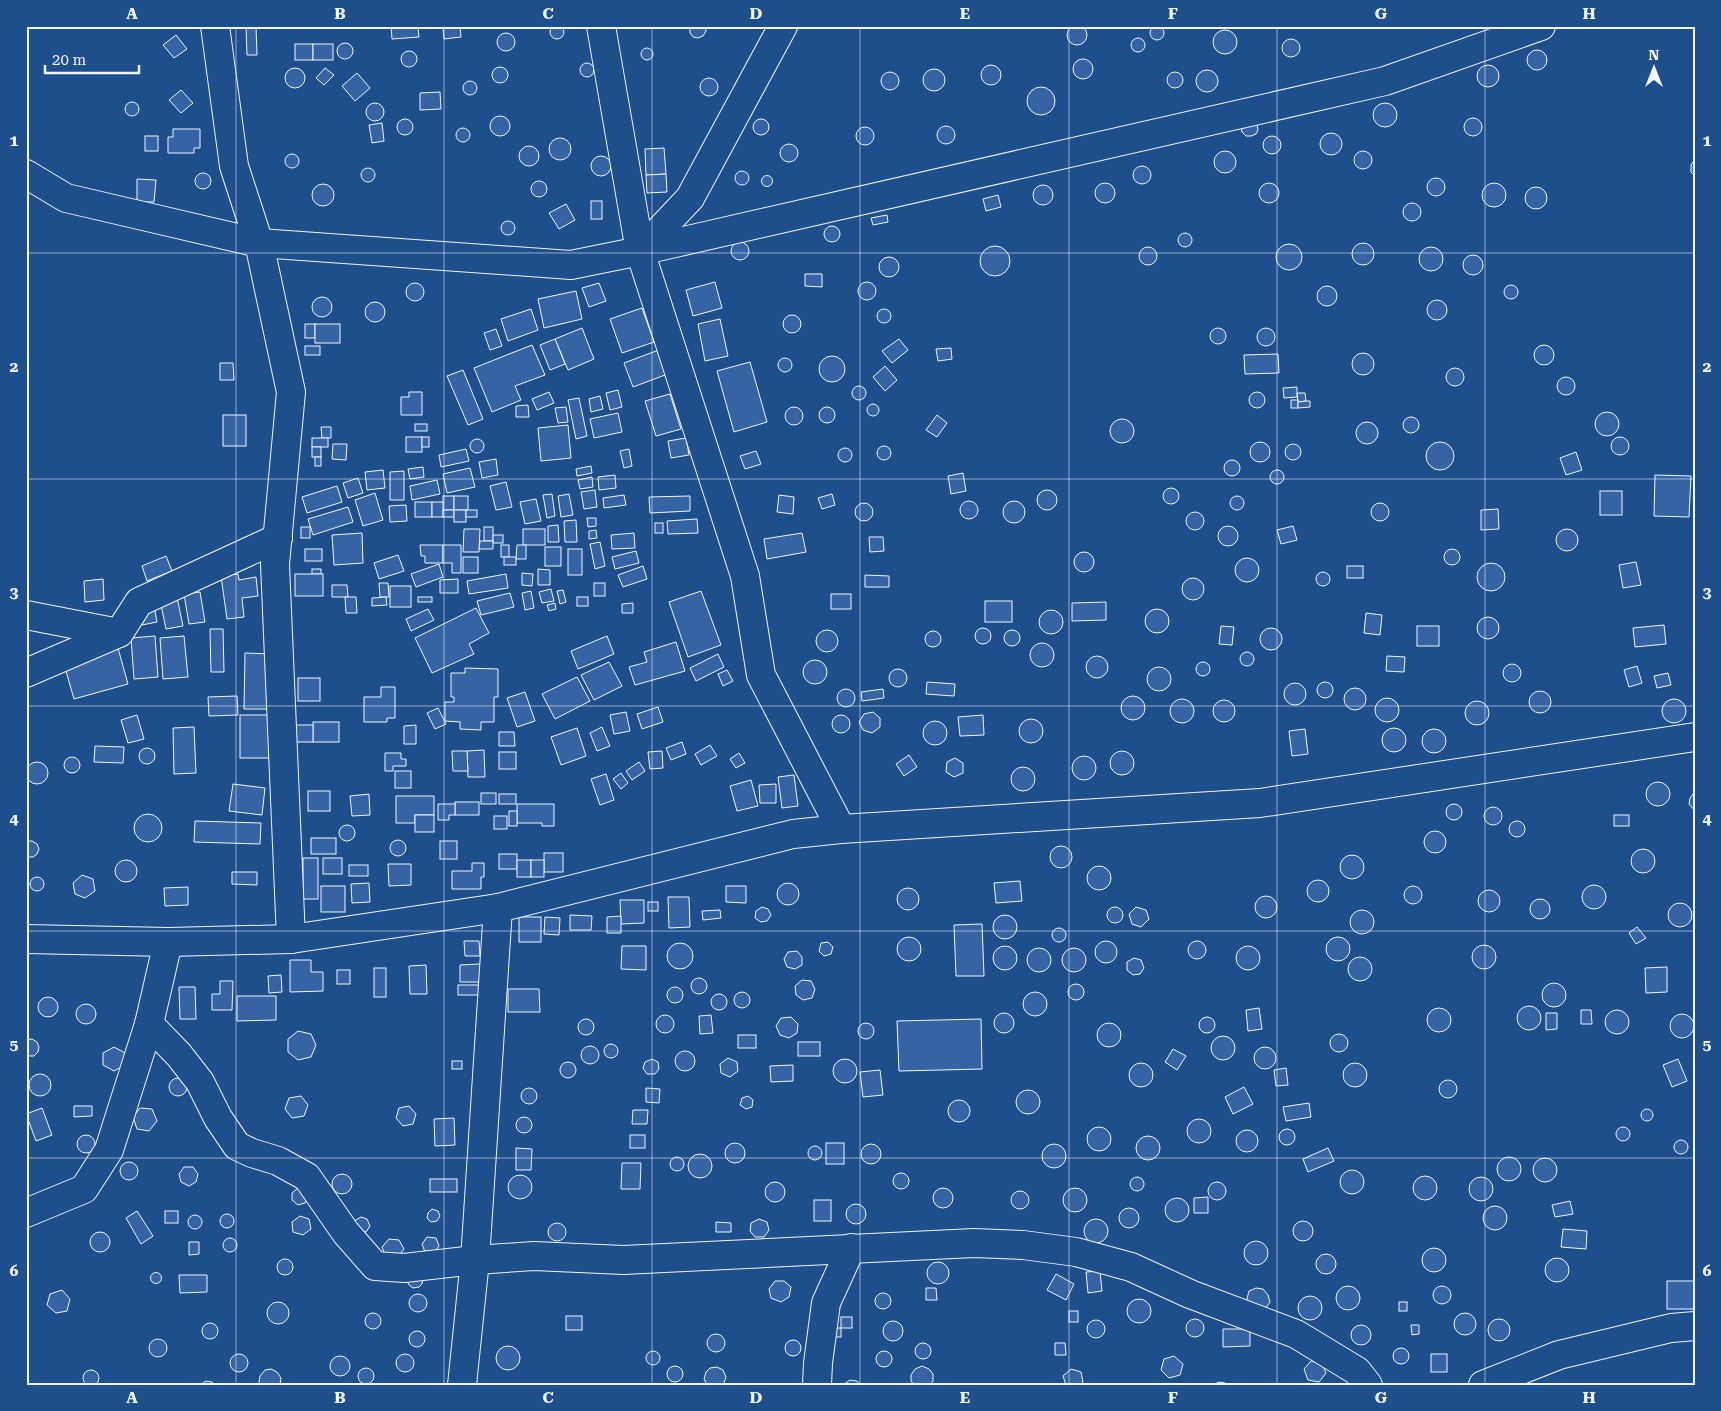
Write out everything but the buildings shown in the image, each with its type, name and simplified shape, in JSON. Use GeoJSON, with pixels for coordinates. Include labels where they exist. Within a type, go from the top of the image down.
{"type":"FeatureCollection","features":[{"type":"Feature","properties":{"kind":"street"},"geometry":{"type":"LineString","coordinates":[[215,26],[234,166],[259,243],[291,392],[275,564],[291,939]]}},
{"type":"Feature","properties":{"kind":"street"},"geometry":{"type":"LineString","coordinates":[[601,26],[640,251],[745,576],[761,675],[841,829]]}},
{"type":"Feature","properties":{"kind":"street"},"geometry":{"type":"LineString","coordinates":[[640,251],[690,198],[783,26]]}},
{"type":"Feature","properties":{"kind":"street"},"geometry":{"type":"LineString","coordinates":[[26,174],[66,198],[259,243],[572,265],[1385,81],[1541,26]]}},
{"type":"Feature","properties":{"kind":"street"},"geometry":{"type":"LineString","coordinates":[[26,673],[119,634],[139,602],[278,538]]}},
{"type":"Feature","properties":{"kind":"street"},"geometry":{"type":"LineString","coordinates":[[26,615],[119,634]]}},
{"type":"Feature","properties":{"kind":"street"},"geometry":{"type":"LineString","coordinates":[[26,939],[168,942],[291,939],[498,908],[793,834],[841,829],[1260,803],[1695,738]]}},
{"type":"Feature","properties":{"kind":"street"},"geometry":{"type":"LineString","coordinates":[[462,1385],[475,1260],[498,908]]}},
{"type":"Feature","properties":{"kind":"street"},"geometry":{"type":"LineString","coordinates":[[26,1213],[84,1189],[108,1150],[149,1024],[168,942]]}},
{"type":"Feature","properties":{"kind":"street"},"geometry":{"type":"LineString","coordinates":[[149,1024],[179,1055],[200,1082],[218,1118],[237,1146],[278,1161],[307,1177],[346,1233],[375,1266],[404,1268],[534,1256],[623,1260],[974,1243],[1022,1245],[1076,1252],[1130,1266],[1190,1294],[1296,1334],[1357,1371],[1368,1385]]}},
{"type":"Feature","properties":{"kind":"street"},"geometry":{"type":"LineString","coordinates":[[817,1385],[826,1303],[851,1248]]}},
{"type":"Feature","properties":{"kind":"street"},"geometry":{"type":"LineString","coordinates":[[1483,1385],[1559,1355],[1671,1328],[1695,1326]]}}]}
